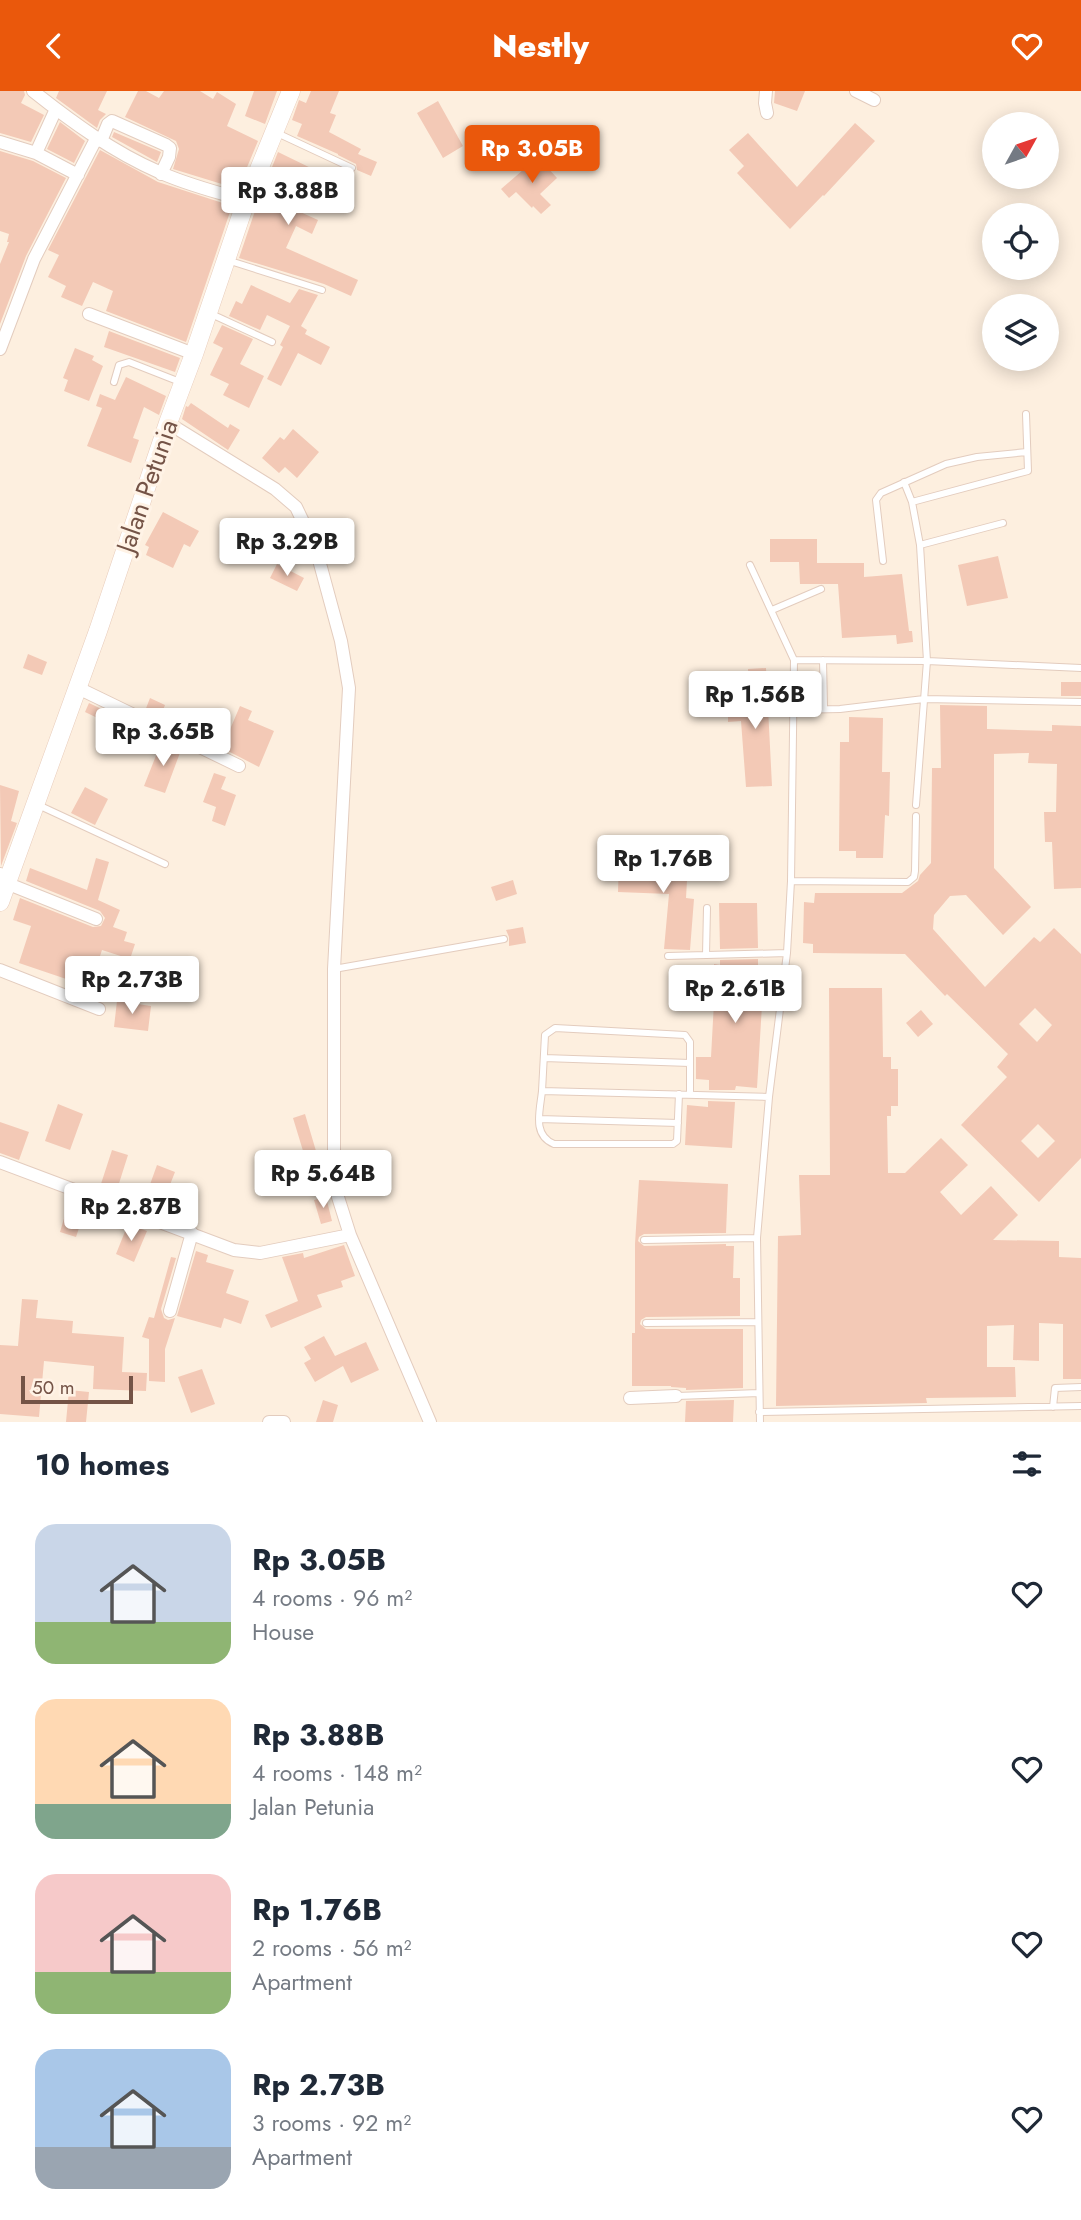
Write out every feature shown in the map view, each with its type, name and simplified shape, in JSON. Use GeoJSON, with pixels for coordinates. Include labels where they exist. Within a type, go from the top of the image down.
{"type":"FeatureCollection","features":[{"type":"Feature","properties":{"kind":"street"},"geometry":{"type":"LineString","coordinates":[[33,91],[99,140],[161,174],[246,201]]}},
{"type":"Feature","properties":{"kind":"street","name":"Jalan Petunia"},"geometry":{"type":"LineString","coordinates":[[0,902],[3,878],[78,688],[246,201],[291,91]]}},
{"type":"Feature","properties":{"kind":"street"},"geometry":{"type":"LineString","coordinates":[[766,91],[767,113]]}},
{"type":"Feature","properties":{"kind":"street"},"geometry":{"type":"LineString","coordinates":[[856,91],[874,100]]}},
{"type":"Feature","properties":{"kind":"street"},"geometry":{"type":"LineString","coordinates":[[36,153],[56,109]]}},
{"type":"Feature","properties":{"kind":"street"},"geometry":{"type":"LineString","coordinates":[[0,349],[34,259],[108,124],[112,121],[170,148],[161,174]]}},
{"type":"Feature","properties":{"kind":"street"},"geometry":{"type":"LineString","coordinates":[[0,142],[36,153],[78,175]]}},
{"type":"Feature","properties":{"kind":"street"},"geometry":{"type":"LineString","coordinates":[[89,314],[194,354]]}},
{"type":"Feature","properties":{"kind":"street"},"geometry":{"type":"LineString","coordinates":[[168,423],[275,489],[296,507],[316,549],[341,642],[349,688],[334,969],[334,1169],[338,1197],[350,1235],[430,1422]]}},
{"type":"Feature","properties":{"kind":"street"},"geometry":{"type":"LineString","coordinates":[[78,688],[239,766]]}},
{"type":"Feature","properties":{"kind":"street"},"geometry":{"type":"LineString","coordinates":[[3,878],[96,919]]}},
{"type":"Feature","properties":{"kind":"street"},"geometry":{"type":"LineString","coordinates":[[0,970],[99,1009]]}},
{"type":"Feature","properties":{"kind":"street"},"geometry":{"type":"LineString","coordinates":[[0,1162],[233,1249],[260,1253],[350,1235]]}},
{"type":"Feature","properties":{"kind":"street"},"geometry":{"type":"LineString","coordinates":[[170,1311],[192,1233]]}},
{"type":"Feature","properties":{"kind":"street"},"geometry":{"type":"LineString","coordinates":[[630,1398],[676,1396]]}},
{"type":"Feature","properties":{"kind":"street"},"geometry":{"type":"LineString","coordinates":[[268,1422],[284,1422]]}},
{"type":"Feature","properties":{"kind":"lane"},"geometry":{"type":"LineString","coordinates":[[275,132],[352,168]]}},
{"type":"Feature","properties":{"kind":"lane"},"geometry":{"type":"LineString","coordinates":[[226,260],[322,290]]}},
{"type":"Feature","properties":{"kind":"lane"},"geometry":{"type":"LineString","coordinates":[[208,312],[272,342]]}},
{"type":"Feature","properties":{"kind":"lane"},"geometry":{"type":"LineString","coordinates":[[114,382],[120,365],[129,362],[182,383]]}},
{"type":"Feature","properties":{"kind":"lane"},"geometry":{"type":"LineString","coordinates":[[912,502],[1028,471],[1027,414]]}},
{"type":"Feature","properties":{"kind":"lane"},"geometry":{"type":"LineString","coordinates":[[883,561],[876,500],[881,493],[946,464],[977,457],[1027,452]]}},
{"type":"Feature","properties":{"kind":"lane"},"geometry":{"type":"LineString","coordinates":[[904,482],[912,502],[920,545],[927,661],[916,805]]}},
{"type":"Feature","properties":{"kind":"lane"},"geometry":{"type":"LineString","coordinates":[[920,545],[1003,523]]}},
{"type":"Feature","properties":{"kind":"lane"},"geometry":{"type":"LineString","coordinates":[[750,565],[794,660],[791,881],[787,953],[769,1097],[757,1238],[760,1422]]}},
{"type":"Feature","properties":{"kind":"lane"},"geometry":{"type":"LineString","coordinates":[[772,610],[821,589]]}},
{"type":"Feature","properties":{"kind":"lane"},"geometry":{"type":"LineString","coordinates":[[794,660],[927,661],[1081,669]]}},
{"type":"Feature","properties":{"kind":"lane"},"geometry":{"type":"LineString","coordinates":[[823,660],[824,708]]}},
{"type":"Feature","properties":{"kind":"lane"},"geometry":{"type":"LineString","coordinates":[[792,709],[840,709],[924,699],[1081,702]]}},
{"type":"Feature","properties":{"kind":"lane"},"geometry":{"type":"LineString","coordinates":[[34,803],[165,865]]}},
{"type":"Feature","properties":{"kind":"lane"},"geometry":{"type":"LineString","coordinates":[[791,881],[908,882],[914,877],[915,871],[916,816]]}},
{"type":"Feature","properties":{"kind":"lane"},"geometry":{"type":"LineString","coordinates":[[706,955],[707,908]]}},
{"type":"Feature","properties":{"kind":"lane"},"geometry":{"type":"LineString","coordinates":[[334,969],[504,939]]}},
{"type":"Feature","properties":{"kind":"lane"},"geometry":{"type":"LineString","coordinates":[[668,956],[787,953]]}},
{"type":"Feature","properties":{"kind":"lane"},"geometry":{"type":"LineString","coordinates":[[679,1094],[677,1141],[673,1144],[554,1144],[545,1140],[540,1132],[545,1035],[555,1028],[685,1035],[690,1042],[690,1094]]}},
{"type":"Feature","properties":{"kind":"lane"},"geometry":{"type":"LineString","coordinates":[[544,1058],[690,1063]]}},
{"type":"Feature","properties":{"kind":"lane"},"geometry":{"type":"LineString","coordinates":[[542,1091],[769,1097]]}},
{"type":"Feature","properties":{"kind":"lane"},"geometry":{"type":"LineString","coordinates":[[539,1119],[678,1123]]}},
{"type":"Feature","properties":{"kind":"lane"},"geometry":{"type":"LineString","coordinates":[[644,1240],[757,1238]]}},
{"type":"Feature","properties":{"kind":"lane"},"geometry":{"type":"LineString","coordinates":[[646,1323],[758,1322]]}},
{"type":"Feature","properties":{"kind":"lane"},"geometry":{"type":"LineString","coordinates":[[1053,1407],[1055,1388],[1081,1387]]}},
{"type":"Feature","properties":{"kind":"lane"},"geometry":{"type":"LineString","coordinates":[[676,1396],[759,1393]]}},
{"type":"Feature","properties":{"kind":"lane"},"geometry":{"type":"LineString","coordinates":[[760,1412],[1081,1406]]}},
{"type":"Feature","properties":{"kind":"building"},"geometry":{"type":"Polygon","coordinates":[[[0,91],[24,91],[21,103],[44,115],[31,142],[0,133],[0,91]]]}},
{"type":"Feature","properties":{"kind":"building"},"geometry":{"type":"Polygon","coordinates":[[[59,91],[107,91],[98,110],[106,114],[97,128],[56,98],[59,91]]]}},
{"type":"Feature","properties":{"kind":"building"},"geometry":{"type":"Polygon","coordinates":[[[138,91],[146,91],[159,98],[164,91],[200,91],[213,99],[217,92],[236,104],[227,126],[258,141],[238,189],[173,169],[179,149],[176,141],[125,117],[138,91]]]}},
{"type":"Feature","properties":{"kind":"building"},"geometry":{"type":"Polygon","coordinates":[[[254,91],[277,91],[265,124],[245,116],[254,91]]]}},
{"type":"Feature","properties":{"kind":"building"},"geometry":{"type":"Polygon","coordinates":[[[311,91],[339,91],[330,113],[336,115],[329,132],[361,149],[358,154],[377,162],[371,176],[357,170],[356,164],[338,154],[297,136],[302,124],[292,120],[299,100],[306,103],[311,91]]]}},
{"type":"Feature","properties":{"kind":"building"},"geometry":{"type":"Polygon","coordinates":[[[775,91],[805,91],[797,111],[774,103],[775,91]]]}},
{"type":"Feature","properties":{"kind":"building"},"geometry":{"type":"Polygon","coordinates":[[[438,101],[463,146],[443,158],[417,113],[438,101]]]}},
{"type":"Feature","properties":{"kind":"building"},"geometry":{"type":"Polygon","coordinates":[[[60,122],[85,141],[74,163],[47,149],[60,122]]]}},
{"type":"Feature","properties":{"kind":"building"},"geometry":{"type":"Polygon","coordinates":[[[855,123],[875,141],[790,229],[737,173],[744,166],[729,150],[748,133],[797,187],[855,123]]]}},
{"type":"Feature","properties":{"kind":"building"},"geometry":{"type":"Polygon","coordinates":[[[114,132],[161,152],[157,162],[112,137],[114,132]]]}},
{"type":"Feature","properties":{"kind":"building"},"geometry":{"type":"Polygon","coordinates":[[[100,150],[158,182],[232,206],[186,342],[106,311],[113,291],[93,282],[82,306],[61,297],[66,286],[48,277],[59,255],[48,250],[100,150]]]}},
{"type":"Feature","properties":{"kind":"building"},"geometry":{"type":"Polygon","coordinates":[[[0,151],[33,161],[66,178],[26,256],[0,324],[0,264],[9,242],[9,234],[0,231],[0,151]]]}},
{"type":"Feature","properties":{"kind":"building"},"geometry":{"type":"Polygon","coordinates":[[[278,152],[317,171],[298,211],[318,220],[312,234],[296,226],[286,248],[358,280],[351,296],[324,284],[239,258],[278,152]]]}},
{"type":"Feature","properties":{"kind":"building"},"geometry":{"type":"Polygon","coordinates":[[[538,157],[557,178],[540,194],[551,205],[541,214],[516,192],[509,198],[501,189],[538,157]]]}},
{"type":"Feature","properties":{"kind":"building"},"geometry":{"type":"Polygon","coordinates":[[[251,285],[290,303],[299,289],[318,295],[301,326],[307,330],[305,334],[330,347],[321,365],[298,353],[281,386],[267,379],[290,326],[267,315],[260,330],[229,316],[236,301],[242,304],[251,285]]]}},
{"type":"Feature","properties":{"kind":"building"},"geometry":{"type":"Polygon","coordinates":[[[222,325],[253,339],[240,364],[264,376],[249,408],[223,395],[229,384],[210,375],[223,348],[213,343],[222,325]]]}},
{"type":"Feature","properties":{"kind":"building"},"geometry":{"type":"Polygon","coordinates":[[[109,331],[180,358],[175,372],[104,347],[109,331]]]}},
{"type":"Feature","properties":{"kind":"building"},"geometry":{"type":"Polygon","coordinates":[[[75,348],[94,356],[92,360],[103,366],[89,401],[64,391],[68,380],[63,378],[75,348]]]}},
{"type":"Feature","properties":{"kind":"building"},"geometry":{"type":"Polygon","coordinates":[[[126,377],[166,396],[159,415],[144,407],[133,438],[139,440],[131,463],[87,446],[102,408],[96,406],[100,394],[115,400],[126,377]]]}},
{"type":"Feature","properties":{"kind":"building"},"geometry":{"type":"Polygon","coordinates":[[[191,403],[228,428],[230,424],[240,430],[228,450],[182,419],[186,406],[191,403]]]}},
{"type":"Feature","properties":{"kind":"building"},"geometry":{"type":"Polygon","coordinates":[[[293,429],[319,452],[297,478],[285,467],[279,473],[262,458],[280,437],[284,440],[293,429]]]}},
{"type":"Feature","properties":{"kind":"building"},"geometry":{"type":"Polygon","coordinates":[[[163,512],[199,531],[190,547],[184,544],[173,568],[146,555],[149,547],[145,545],[163,512]]]}},
{"type":"Feature","properties":{"kind":"building"},"geometry":{"type":"Polygon","coordinates":[[[770,539],[817,539],[817,563],[864,563],[864,577],[902,574],[909,631],[912,631],[913,642],[897,644],[896,635],[842,638],[838,584],[800,584],[799,562],[770,562],[770,539]]]}},
{"type":"Feature","properties":{"kind":"building"},"geometry":{"type":"Polygon","coordinates":[[[998,556],[1008,598],[967,606],[958,565],[998,556]]]}},
{"type":"Feature","properties":{"kind":"building"},"geometry":{"type":"Polygon","coordinates":[[[277,564],[304,578],[297,591],[270,578],[277,564]]]}},
{"type":"Feature","properties":{"kind":"building"},"geometry":{"type":"Polygon","coordinates":[[[28,654],[47,662],[42,675],[23,668],[28,654]]]}},
{"type":"Feature","properties":{"kind":"building"},"geometry":{"type":"Polygon","coordinates":[[[766,668],[772,786],[746,787],[741,721],[728,722],[728,705],[750,704],[748,669],[766,668]]]}},
{"type":"Feature","properties":{"kind":"building"},"geometry":{"type":"Polygon","coordinates":[[[1061,682],[1081,682],[1081,696],[1061,696],[1061,682]]]}},
{"type":"Feature","properties":{"kind":"building"},"geometry":{"type":"Polygon","coordinates":[[[150,698],[165,705],[160,718],[145,711],[150,698]]]}},
{"type":"Feature","properties":{"kind":"building"},"geometry":{"type":"Polygon","coordinates":[[[89,703],[137,726],[133,735],[85,712],[89,703]]]}},
{"type":"Feature","properties":{"kind":"building"},"geometry":{"type":"Polygon","coordinates":[[[940,705],[987,706],[987,729],[1052,731],[1052,725],[1081,726],[1081,888],[1054,889],[1052,842],[1045,842],[1044,812],[1056,812],[1057,764],[1028,763],[1029,753],[994,754],[994,868],[1031,907],[1003,935],[966,895],[950,896],[934,915],[933,929],[985,987],[1034,937],[1040,942],[1054,928],[1081,954],[1081,1158],[1039,1202],[961,1125],[1007,1077],[997,1067],[1008,1054],[947,994],[945,996],[905,954],[813,953],[813,944],[803,943],[804,902],[814,903],[815,893],[902,893],[918,881],[931,863],[932,768],[941,768],[940,705]],[[1035,1008],[1019,1024],[1037,1042],[1052,1025],[1035,1008]],[[1038,1124],[1021,1141],[1038,1158],[1055,1141],[1038,1124]]]}},
{"type":"Feature","properties":{"kind":"building"},"geometry":{"type":"Polygon","coordinates":[[[240,706],[252,711],[248,720],[274,731],[259,767],[222,748],[240,706]]]}},
{"type":"Feature","properties":{"kind":"building"},"geometry":{"type":"Polygon","coordinates":[[[849,717],[883,718],[882,772],[890,772],[889,816],[885,815],[883,858],[856,858],[856,851],[839,851],[840,742],[849,742],[849,717]]]}},
{"type":"Feature","properties":{"kind":"building"},"geometry":{"type":"Polygon","coordinates":[[[161,743],[181,750],[165,793],[144,786],[161,743]]]}},
{"type":"Feature","properties":{"kind":"building"},"geometry":{"type":"Polygon","coordinates":[[[214,773],[226,777],[221,789],[236,795],[225,826],[212,821],[216,807],[203,802],[214,773]]]}},
{"type":"Feature","properties":{"kind":"building"},"geometry":{"type":"Polygon","coordinates":[[[0,785],[19,791],[11,821],[17,823],[1,866],[0,785]]]}},
{"type":"Feature","properties":{"kind":"building"},"geometry":{"type":"Polygon","coordinates":[[[85,787],[108,799],[95,825],[71,813],[85,787]]]}},
{"type":"Feature","properties":{"kind":"building"},"geometry":{"type":"Polygon","coordinates":[[[96,858],[109,862],[98,900],[120,910],[113,927],[127,932],[124,941],[135,944],[130,959],[102,950],[87,995],[73,989],[75,982],[19,963],[31,926],[13,920],[20,898],[93,927],[101,926],[105,918],[100,911],[26,881],[30,868],[87,890],[96,858]]]}},
{"type":"Feature","properties":{"kind":"building"},"geometry":{"type":"Polygon","coordinates":[[[619,860],[688,863],[686,898],[694,899],[690,950],[664,949],[669,894],[618,892],[619,860]]]}},
{"type":"Feature","properties":{"kind":"building"},"geometry":{"type":"Polygon","coordinates":[[[513,880],[517,894],[496,901],[491,887],[513,880]]]}},
{"type":"Feature","properties":{"kind":"building"},"geometry":{"type":"Polygon","coordinates":[[[719,903],[757,903],[758,948],[720,949],[719,903]]]}},
{"type":"Feature","properties":{"kind":"building"},"geometry":{"type":"Polygon","coordinates":[[[523,927],[526,943],[509,946],[506,930],[523,927]]]}},
{"type":"Feature","properties":{"kind":"building"},"geometry":{"type":"Polygon","coordinates":[[[758,959],[758,967],[768,967],[766,1005],[762,1005],[757,1088],[736,1086],[735,1090],[709,1090],[709,1080],[696,1079],[696,1057],[711,1057],[714,964],[720,965],[720,960],[758,959]]]}},
{"type":"Feature","properties":{"kind":"building"},"geometry":{"type":"Polygon","coordinates":[[[829,988],[882,988],[883,1057],[891,1057],[891,1069],[898,1069],[898,1106],[891,1106],[891,1116],[887,1116],[888,1173],[905,1173],[941,1138],[968,1165],[940,1192],[961,1215],[991,1186],[1018,1215],[993,1240],[1059,1241],[1059,1257],[1081,1258],[1081,1379],[1063,1379],[1063,1324],[1039,1323],[1039,1361],[1013,1360],[1014,1325],[987,1326],[987,1367],[1015,1367],[1016,1397],[926,1398],[927,1403],[776,1406],[778,1236],[801,1235],[799,1175],[830,1175],[829,988]]]}},
{"type":"Feature","properties":{"kind":"building"},"geometry":{"type":"Polygon","coordinates":[[[117,1001],[151,1006],[148,1031],[114,1027],[117,1001]]]}},
{"type":"Feature","properties":{"kind":"building"},"geometry":{"type":"Polygon","coordinates":[[[921,1010],[933,1024],[918,1037],[906,1023],[921,1010]]]}},
{"type":"Feature","properties":{"kind":"building"},"geometry":{"type":"Polygon","coordinates":[[[708,1101],[735,1102],[732,1148],[685,1145],[687,1105],[708,1107],[708,1101]]]}},
{"type":"Feature","properties":{"kind":"building"},"geometry":{"type":"Polygon","coordinates":[[[58,1104],[83,1114],[70,1150],[45,1141],[58,1104]]]}},
{"type":"Feature","properties":{"kind":"building"},"geometry":{"type":"Polygon","coordinates":[[[305,1114],[319,1161],[307,1164],[293,1118],[305,1114]]]}},
{"type":"Feature","properties":{"kind":"building"},"geometry":{"type":"Polygon","coordinates":[[[0,1122],[29,1132],[19,1160],[0,1153],[0,1122]]]}},
{"type":"Feature","properties":{"kind":"building"},"geometry":{"type":"Polygon","coordinates":[[[112,1150],[128,1155],[115,1196],[99,1190],[112,1150]]]}},
{"type":"Feature","properties":{"kind":"building"},"geometry":{"type":"Polygon","coordinates":[[[157,1165],[175,1172],[160,1210],[143,1204],[157,1165]]]}},
{"type":"Feature","properties":{"kind":"building"},"geometry":{"type":"Polygon","coordinates":[[[639,1180],[728,1184],[726,1233],[644,1234],[638,1241],[644,1246],[734,1246],[733,1278],[740,1278],[740,1316],[646,1317],[640,1324],[646,1329],[743,1329],[743,1388],[686,1390],[671,1386],[632,1386],[639,1180]]]}},
{"type":"Feature","properties":{"kind":"building"},"geometry":{"type":"Polygon","coordinates":[[[326,1197],[332,1221],[321,1224],[314,1200],[326,1197]]]}},
{"type":"Feature","properties":{"kind":"building"},"geometry":{"type":"Polygon","coordinates":[[[70,1198],[87,1204],[76,1237],[60,1232],[70,1198]]]}},
{"type":"Feature","properties":{"kind":"building"},"geometry":{"type":"Polygon","coordinates":[[[128,1224],[147,1231],[134,1262],[116,1254],[128,1224]]]}},
{"type":"Feature","properties":{"kind":"building"},"geometry":{"type":"Polygon","coordinates":[[[344,1245],[355,1276],[341,1281],[343,1287],[317,1295],[322,1307],[271,1328],[265,1315],[298,1301],[282,1257],[303,1253],[304,1258],[344,1245]]]}},
{"type":"Feature","properties":{"kind":"building"},"geometry":{"type":"Polygon","coordinates":[[[196,1251],[208,1255],[206,1262],[234,1270],[226,1293],[249,1301],[241,1324],[224,1318],[221,1328],[177,1316],[196,1251]]]}},
{"type":"Feature","properties":{"kind":"building"},"geometry":{"type":"Polygon","coordinates":[[[171,1257],[176,1258],[161,1309],[164,1318],[175,1318],[165,1349],[165,1382],[149,1381],[149,1339],[142,1337],[149,1317],[154,1318],[171,1257]]]}},
{"type":"Feature","properties":{"kind":"building"},"geometry":{"type":"Polygon","coordinates":[[[22,1299],[38,1300],[36,1318],[73,1321],[72,1333],[124,1337],[122,1372],[147,1373],[146,1391],[93,1389],[94,1366],[44,1361],[39,1417],[0,1414],[0,1345],[18,1346],[22,1299]]]}},
{"type":"Feature","properties":{"kind":"building"},"geometry":{"type":"Polygon","coordinates":[[[324,1336],[335,1356],[366,1342],[379,1370],[351,1383],[343,1366],[315,1382],[304,1363],[311,1359],[304,1347],[324,1336]]]}},
{"type":"Feature","properties":{"kind":"building"},"geometry":{"type":"Polygon","coordinates":[[[202,1369],[215,1404],[191,1413],[178,1377],[202,1369]]]}},
{"type":"Feature","properties":{"kind":"building"},"geometry":{"type":"Polygon","coordinates":[[[69,1390],[89,1392],[86,1422],[66,1422],[69,1390]]]}},
{"type":"Feature","properties":{"kind":"building"},"geometry":{"type":"Polygon","coordinates":[[[323,1400],[338,1405],[333,1422],[316,1422],[323,1400]]]}},
{"type":"Feature","properties":{"kind":"building"},"geometry":{"type":"Polygon","coordinates":[[[734,1400],[733,1422],[685,1422],[686,1401],[734,1400]]]}}]}
